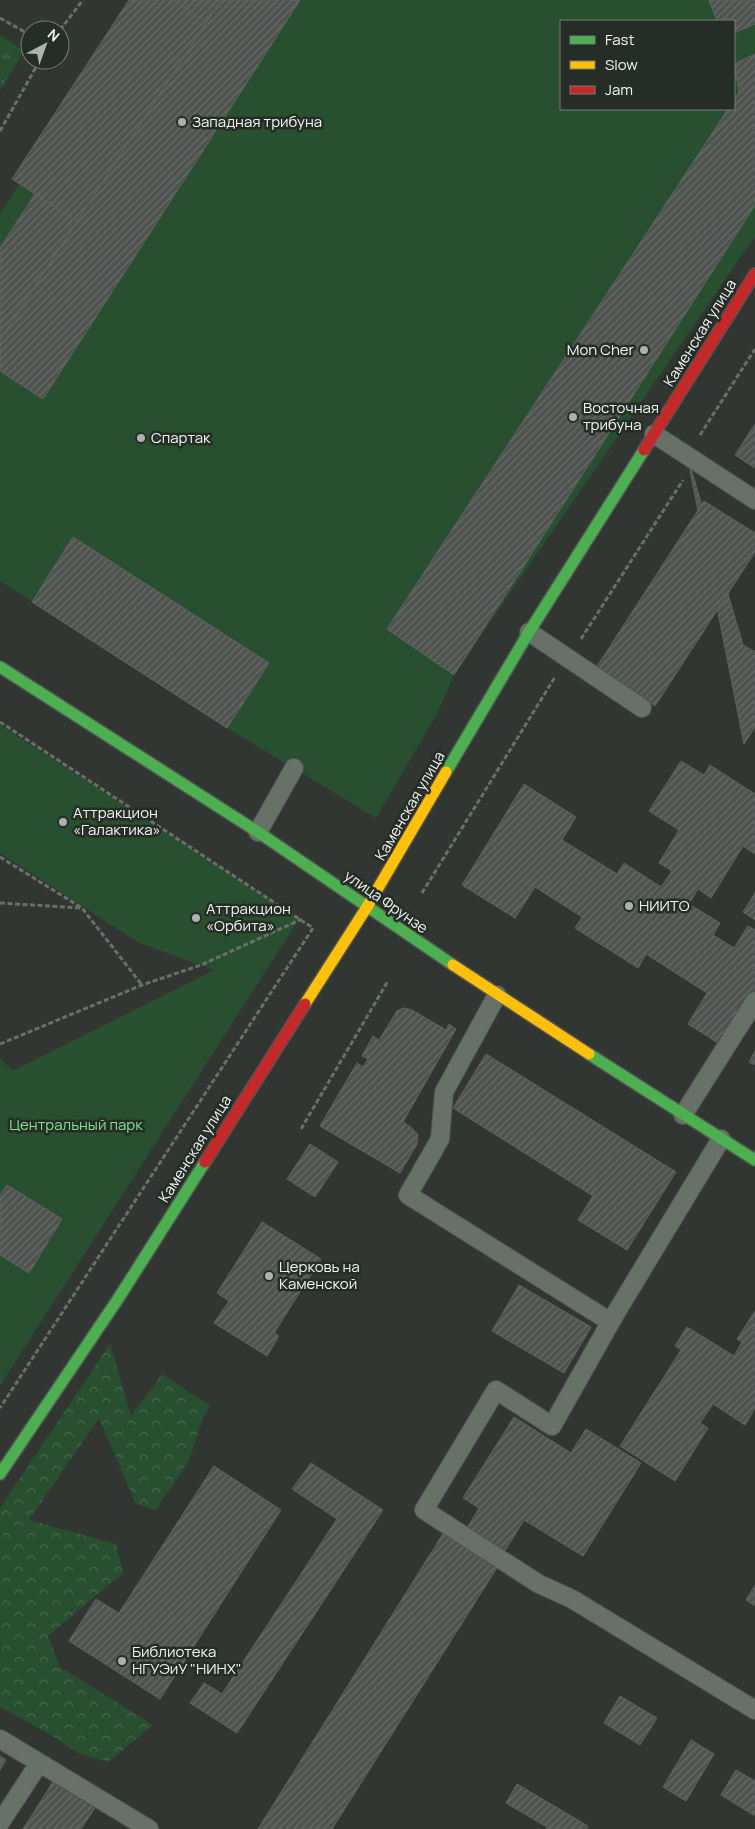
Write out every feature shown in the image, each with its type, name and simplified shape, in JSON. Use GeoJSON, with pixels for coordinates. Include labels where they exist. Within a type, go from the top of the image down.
{"type":"FeatureCollection","features":[{"type":"Feature","properties":{"kind":"street","name":"Каменская улица"},"geometry":{"type":"LineString","coordinates":[[0,1474],[118,1299],[367,907],[529,632],[755,274]]}},
{"type":"Feature","properties":{"kind":"street","name":"улица Фрунзе"},"geometry":{"type":"LineString","coordinates":[[0,667],[258,832],[498,996],[755,1160]]}},
{"type":"Feature","properties":{"kind":"lane"},"geometry":{"type":"LineString","coordinates":[[654,434],[755,500]]}},
{"type":"Feature","properties":{"kind":"lane"},"geometry":{"type":"LineString","coordinates":[[529,632],[642,708]]}},
{"type":"Feature","properties":{"kind":"lane"},"geometry":{"type":"LineString","coordinates":[[258,832],[294,768]]}},
{"type":"Feature","properties":{"kind":"lane"},"geometry":{"type":"LineString","coordinates":[[498,996],[444,1092],[440,1139],[408,1195],[609,1321],[614,1316]]}},
{"type":"Feature","properties":{"kind":"lane"},"geometry":{"type":"LineString","coordinates":[[683,1115],[755,1001]]}},
{"type":"Feature","properties":{"kind":"lane"},"geometry":{"type":"LineString","coordinates":[[721,1139],[614,1316],[552,1426],[496,1390],[424,1510],[539,1584],[572,1599],[755,1710]]}},
{"type":"Feature","properties":{"kind":"lane"},"geometry":{"type":"LineString","coordinates":[[0,1739],[149,1829]]}},
{"type":"Feature","properties":{"kind":"lane"},"geometry":{"type":"LineString","coordinates":[[0,1823],[34,1771]]}},
{"type":"Feature","properties":{"kind":"path"},"geometry":{"type":"LineString","coordinates":[[68,20],[83,0]]}},
{"type":"Feature","properties":{"kind":"path"},"geometry":{"type":"LineString","coordinates":[[0,18],[20,29]]}},
{"type":"Feature","properties":{"kind":"path"},"geometry":{"type":"LineString","coordinates":[[0,131],[34,70]]}},
{"type":"Feature","properties":{"kind":"path"},"geometry":{"type":"LineString","coordinates":[[422,893],[567,658],[684,478],[687,455],[755,350]]}},
{"type":"Feature","properties":{"kind":"path"},"geometry":{"type":"LineString","coordinates":[[0,722],[313,928],[0,1408]]}},
{"type":"Feature","properties":{"kind":"path"},"geometry":{"type":"LineString","coordinates":[[0,856],[82,908],[142,985]]}},
{"type":"Feature","properties":{"kind":"path"},"geometry":{"type":"LineString","coordinates":[[0,903],[82,908]]}},
{"type":"Feature","properties":{"kind":"path"},"geometry":{"type":"LineString","coordinates":[[0,1044],[142,985],[201,965],[302,919]]}},
{"type":"Feature","properties":{"kind":"path"},"geometry":{"type":"LineString","coordinates":[[301,1129],[388,981]]}},
{"type":"Feature","properties":{"kind":"green space","name":"Спартак"},"geometry":{"type":"Polygon","coordinates":[[[136,0],[755,0],[755,236],[454,675],[438,712],[376,818],[227,728],[0,581],[0,214],[136,0]]]}},
{"type":"Feature","properties":{"kind":"green space"},"geometry":{"type":"Polygon","coordinates":[[[0,35],[20,48],[20,58],[0,90],[0,35]]]}},
{"type":"Feature","properties":{"kind":"green space","name":"Центральный парк"},"geometry":{"type":"Polygon","coordinates":[[[0,725],[299,919],[0,1386],[0,1057],[12,1071],[214,970],[139,943],[0,853],[0,725]]]}},
{"type":"Feature","properties":{"kind":"green space"},"geometry":{"type":"Polygon","coordinates":[[[110,1344],[131,1416],[162,1374],[210,1406],[201,1424],[187,1463],[156,1510],[136,1504],[99,1418],[29,1520],[116,1544],[123,1573],[48,1636],[60,1667],[153,1725],[108,1762],[78,1753],[46,1732],[0,1707],[0,1508],[110,1344]]]}},
{"type":"Feature","properties":{"kind":"building"},"geometry":{"type":"Polygon","coordinates":[[[129,0],[173,0],[207,22],[77,221],[12,179],[129,0]]]}},
{"type":"Feature","properties":{"kind":"building"},"geometry":{"type":"Polygon","coordinates":[[[173,0],[221,0],[207,22],[173,0]]]}},
{"type":"Feature","properties":{"kind":"building","name":"Западная трибуна"},"geometry":{"type":"Polygon","coordinates":[[[221,0],[300,0],[43,399],[0,371],[0,340],[221,0]]]}},
{"type":"Feature","properties":{"kind":"building"},"geometry":{"type":"Polygon","coordinates":[[[709,0],[755,0],[755,24],[735,33],[735,20],[717,20],[709,0]]]}},
{"type":"Feature","properties":{"kind":"building","name":"Восточная трибуна"},"geometry":{"type":"Polygon","coordinates":[[[755,54],[755,205],[454,675],[387,629],[727,110],[735,110],[735,98],[739,92],[735,64],[755,54]]]}},
{"type":"Feature","properties":{"kind":"building"},"geometry":{"type":"Polygon","coordinates":[[[35,194],[77,221],[0,340],[0,248],[35,194]]]}},
{"type":"Feature","properties":{"kind":"building"},"geometry":{"type":"Polygon","coordinates":[[[755,424],[755,468],[735,455],[755,424]]]}},
{"type":"Feature","properties":{"kind":"building"},"geometry":{"type":"Polygon","coordinates":[[[687,455],[743,645],[755,652],[755,727],[744,744],[687,455]]]}},
{"type":"Feature","properties":{"kind":"building"},"geometry":{"type":"Polygon","coordinates":[[[704,501],[755,533],[755,552],[655,706],[596,668],[704,501]]]}},
{"type":"Feature","properties":{"kind":"building"},"geometry":{"type":"Polygon","coordinates":[[[73,537],[269,663],[227,728],[32,602],[73,537]]]}},
{"type":"Feature","properties":{"kind":"building","name":"НИИТО"},"geometry":{"type":"Polygon","coordinates":[[[681,761],[704,775],[710,765],[755,794],[755,854],[743,846],[711,898],[698,889],[689,904],[720,923],[713,935],[734,948],[748,926],[755,930],[755,1016],[732,1052],[688,1024],[707,993],[646,954],[638,968],[575,928],[582,917],[535,887],[515,918],[462,885],[524,784],[576,817],[562,840],[617,874],[624,863],[661,887],[672,871],[659,863],[679,830],[649,811],[681,761]]]}},
{"type":"Feature","properties":{"kind":"building"},"geometry":{"type":"Polygon","coordinates":[[[755,893],[755,920],[743,912],[755,893]]]}},
{"type":"Feature","properties":{"kind":"building"},"geometry":{"type":"Polygon","coordinates":[[[404,1008],[412,1010],[446,1030],[449,1024],[456,1029],[403,1122],[418,1135],[417,1144],[400,1173],[320,1126],[357,1063],[363,1067],[368,1059],[362,1056],[373,1036],[379,1040],[397,1011],[404,1008]]]}},
{"type":"Feature","properties":{"kind":"building"},"geometry":{"type":"Polygon","coordinates":[[[755,1051],[755,1065],[749,1062],[755,1051]]]}},
{"type":"Feature","properties":{"kind":"building"},"geometry":{"type":"Polygon","coordinates":[[[486,1054],[676,1172],[627,1250],[578,1220],[593,1196],[453,1108],[486,1054]]]}},
{"type":"Feature","properties":{"kind":"building"},"geometry":{"type":"Polygon","coordinates":[[[310,1144],[338,1162],[315,1197],[287,1179],[310,1144]]]}},
{"type":"Feature","properties":{"kind":"building"},"geometry":{"type":"Polygon","coordinates":[[[7,1185],[62,1219],[29,1273],[0,1255],[0,1196],[7,1185]]]}},
{"type":"Feature","properties":{"kind":"building","name":"Церковь на Каменской"},"geometry":{"type":"Polygon","coordinates":[[[262,1222],[321,1259],[274,1333],[279,1336],[267,1356],[214,1323],[229,1301],[217,1293],[262,1222]]]}},
{"type":"Feature","properties":{"kind":"building"},"geometry":{"type":"Polygon","coordinates":[[[519,1285],[591,1327],[564,1373],[492,1331],[519,1285]]]}},
{"type":"Feature","properties":{"kind":"building"},"geometry":{"type":"Polygon","coordinates":[[[755,1311],[755,1408],[745,1425],[713,1404],[700,1423],[708,1428],[675,1481],[620,1446],[681,1350],[675,1346],[687,1327],[734,1356],[742,1342],[737,1339],[755,1311]]]}},
{"type":"Feature","properties":{"kind":"building"},"geometry":{"type":"Polygon","coordinates":[[[514,1417],[571,1453],[586,1429],[641,1463],[583,1556],[524,1520],[501,1557],[464,1533],[479,1508],[463,1498],[514,1417]]]}},
{"type":"Feature","properties":{"kind":"building"},"geometry":{"type":"Polygon","coordinates":[[[311,1463],[383,1510],[237,1733],[190,1703],[204,1683],[222,1694],[337,1519],[292,1489],[311,1463]]]}},
{"type":"Feature","properties":{"kind":"building"},"geometry":{"type":"Polygon","coordinates":[[[214,1466],[281,1510],[160,1699],[69,1641],[96,1599],[119,1613],[214,1466]]]}},
{"type":"Feature","properties":{"kind":"building"},"geometry":{"type":"Polygon","coordinates":[[[446,1529],[500,1563],[332,1829],[258,1829],[446,1529]]]}},
{"type":"Feature","properties":{"kind":"building"},"geometry":{"type":"Polygon","coordinates":[[[755,1585],[755,1606],[746,1600],[755,1585]]]}},
{"type":"Feature","properties":{"kind":"building"},"geometry":{"type":"Polygon","coordinates":[[[620,1696],[657,1718],[640,1745],[604,1723],[620,1696]]]}},
{"type":"Feature","properties":{"kind":"building"},"geometry":{"type":"Polygon","coordinates":[[[691,1740],[714,1754],[686,1801],[663,1787],[691,1740]]]}},
{"type":"Feature","properties":{"kind":"building"},"geometry":{"type":"Polygon","coordinates":[[[0,1756],[6,1760],[0,1770],[0,1756]]]}},
{"type":"Feature","properties":{"kind":"building"},"geometry":{"type":"Polygon","coordinates":[[[736,1770],[755,1781],[755,1816],[721,1795],[736,1770]]]}},
{"type":"Feature","properties":{"kind":"building"},"geometry":{"type":"Polygon","coordinates":[[[58,1774],[100,1800],[81,1829],[23,1829],[58,1774]]]}},
{"type":"Feature","properties":{"kind":"building"},"geometry":{"type":"Polygon","coordinates":[[[517,1784],[588,1826],[586,1829],[546,1829],[547,1827],[506,1803],[517,1784]]]}},
{"type":"Feature","properties":{"kind":"traffic: fast"},"geometry":{"type":"LineString","coordinates":[[446,772],[529,632],[644,450]]}},
{"type":"Feature","properties":{"kind":"traffic: fast"},"geometry":{"type":"LineString","coordinates":[[0,667],[258,832],[453,965]]}},
{"type":"Feature","properties":{"kind":"traffic: fast"},"geometry":{"type":"LineString","coordinates":[[589,1054],[755,1160]]}},
{"type":"Feature","properties":{"kind":"traffic: fast"},"geometry":{"type":"LineString","coordinates":[[0,1474],[118,1299],[205,1162]]}},
{"type":"Feature","properties":{"kind":"traffic: slow"},"geometry":{"type":"LineString","coordinates":[[305,1004],[367,907],[446,772]]}},
{"type":"Feature","properties":{"kind":"traffic: slow"},"geometry":{"type":"LineString","coordinates":[[453,965],[589,1054]]}},
{"type":"Feature","properties":{"kind":"traffic: jam"},"geometry":{"type":"LineString","coordinates":[[644,450],[755,274]]}},
{"type":"Feature","properties":{"kind":"traffic: jam"},"geometry":{"type":"LineString","coordinates":[[205,1162],[305,1004]]}},
{"type":"Feature","properties":{"kind":"place","name":"Западная трибуна"},"geometry":{"type":"Point","coordinates":[182,122]}},
{"type":"Feature","properties":{"kind":"place","name":"Mon Cher"},"geometry":{"type":"Point","coordinates":[644,350]}},
{"type":"Feature","properties":{"kind":"place","name":"Восточная трибуна"},"geometry":{"type":"Point","coordinates":[573,417]}},
{"type":"Feature","properties":{"kind":"place","name":"Спартак"},"geometry":{"type":"Point","coordinates":[141,438]}},
{"type":"Feature","properties":{"kind":"place","name":"Аттракцион «Галактика»"},"geometry":{"type":"Point","coordinates":[63,822]}},
{"type":"Feature","properties":{"kind":"place","name":"НИИТО"},"geometry":{"type":"Point","coordinates":[629,906]}},
{"type":"Feature","properties":{"kind":"place","name":"Аттракцион «Орбита»"},"geometry":{"type":"Point","coordinates":[196,918]}},
{"type":"Feature","properties":{"kind":"place","name":"Церковь на Каменской"},"geometry":{"type":"Point","coordinates":[269,1276]}},
{"type":"Feature","properties":{"kind":"place","name":"Библиотека НГУЭиУ \"НИНХ\""},"geometry":{"type":"Point","coordinates":[122,1661]}}]}
